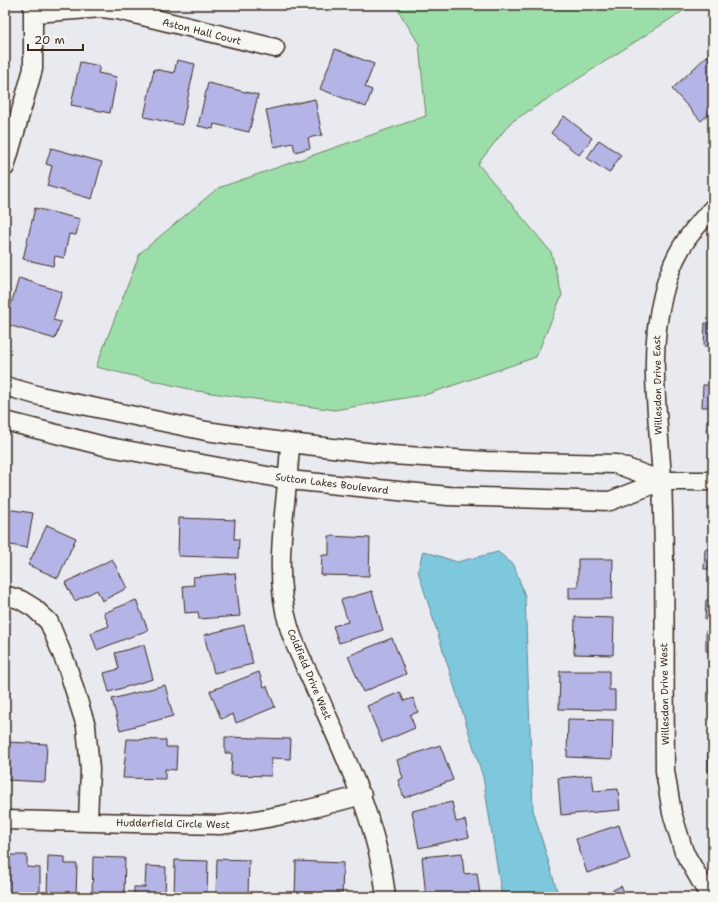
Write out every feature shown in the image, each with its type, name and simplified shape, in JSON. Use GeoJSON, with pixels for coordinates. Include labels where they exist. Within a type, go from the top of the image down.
{"type":"FeatureCollection","features":[{"type":"Feature","properties":{"kind":"street","name":"Aston Hall Court"},"geometry":{"type":"LineString","coordinates":[[34,9],[102,8],[118,10],[275,48]]}},
{"type":"Feature","properties":{"kind":"street"},"geometry":{"type":"LineString","coordinates":[[5,167],[33,69],[34,9]]}},
{"type":"Feature","properties":{"kind":"street","name":"Willesdon Drive East"},"geometry":{"type":"LineString","coordinates":[[662,481],[655,411],[655,338],[662,302],[676,254],[694,228],[713,208]]}},
{"type":"Feature","properties":{"kind":"street","name":"Sutton Lakes Boulevard"},"geometry":{"type":"LineString","coordinates":[[5,386],[40,396],[206,431],[290,444],[392,455],[486,461],[616,464],[662,481],[713,481]]}},
{"type":"Feature","properties":{"kind":"street","name":"Sutton Lakes Boulevard"},"geometry":{"type":"LineString","coordinates":[[5,421],[104,446],[289,480],[448,496],[610,501],[662,481]]}},
{"type":"Feature","properties":{"kind":"street","name":"Coldfield Drive West"},"geometry":{"type":"LineString","coordinates":[[290,444],[289,480],[281,548],[281,582],[289,628],[362,795],[383,865],[386,897]]}},
{"type":"Feature","properties":{"kind":"street","name":"Willesdon Drive West"},"geometry":{"type":"LineString","coordinates":[[662,481],[665,771],[672,813],[684,852],[710,897]]}},
{"type":"Feature","properties":{"kind":"street"},"geometry":{"type":"LineString","coordinates":[[5,595],[21,600],[34,608],[49,622],[67,666],[86,726],[90,769],[88,822]]}},
{"type":"Feature","properties":{"kind":"street","name":"Hudderfield Circle West"},"geometry":{"type":"LineString","coordinates":[[5,820],[220,825],[254,822],[289,815],[362,795]]}},
{"type":"Feature","properties":{"kind":"green space"},"geometry":{"type":"Polygon","coordinates":[[[395,5],[692,5],[510,123],[478,164],[551,252],[562,295],[536,357],[428,394],[335,410],[197,391],[96,367],[140,253],[218,188],[426,116],[419,44],[395,5]]]}},
{"type":"Feature","properties":{"kind":"water"},"geometry":{"type":"Polygon","coordinates":[[[423,551],[457,562],[498,552],[514,565],[525,596],[533,810],[559,897],[502,897],[483,777],[418,571],[423,551]]]}},
{"type":"Feature","properties":{"kind":"building"},"geometry":{"type":"Polygon","coordinates":[[[335,49],[374,64],[365,87],[372,90],[366,107],[320,89],[335,49]]]}},
{"type":"Feature","properties":{"kind":"building"},"geometry":{"type":"Polygon","coordinates":[[[710,53],[713,56],[713,110],[701,121],[672,89],[710,53]]]}},
{"type":"Feature","properties":{"kind":"building"},"geometry":{"type":"Polygon","coordinates":[[[177,60],[195,64],[182,125],[144,117],[154,69],[174,73],[177,60]]]}},
{"type":"Feature","properties":{"kind":"building"},"geometry":{"type":"Polygon","coordinates":[[[80,62],[100,66],[98,73],[117,77],[110,113],[71,105],[80,62]]]}},
{"type":"Feature","properties":{"kind":"building"},"geometry":{"type":"Polygon","coordinates":[[[208,83],[258,95],[249,132],[214,124],[213,129],[198,126],[208,83]]]}},
{"type":"Feature","properties":{"kind":"building"},"geometry":{"type":"Polygon","coordinates":[[[315,99],[322,135],[308,138],[310,148],[295,152],[293,143],[274,147],[266,110],[315,99]]]}},
{"type":"Feature","properties":{"kind":"building"},"geometry":{"type":"Polygon","coordinates":[[[564,116],[592,138],[579,155],[551,133],[564,116]]]}},
{"type":"Feature","properties":{"kind":"building"},"geometry":{"type":"Polygon","coordinates":[[[599,140],[621,155],[609,173],[587,158],[599,140]]]}},
{"type":"Feature","properties":{"kind":"building"},"geometry":{"type":"Polygon","coordinates":[[[51,148],[102,162],[92,199],[47,186],[52,166],[46,164],[51,148]]]}},
{"type":"Feature","properties":{"kind":"building"},"geometry":{"type":"Polygon","coordinates":[[[35,208],[80,219],[76,235],[69,234],[64,258],[55,256],[53,266],[23,259],[35,208]]]}},
{"type":"Feature","properties":{"kind":"building"},"geometry":{"type":"Polygon","coordinates":[[[19,278],[62,292],[53,320],[61,322],[55,339],[5,324],[19,278]]]}},
{"type":"Feature","properties":{"kind":"building"},"geometry":{"type":"Polygon","coordinates":[[[705,323],[713,323],[713,346],[704,346],[705,323]]]}},
{"type":"Feature","properties":{"kind":"building"},"geometry":{"type":"Polygon","coordinates":[[[703,385],[713,385],[713,407],[702,407],[703,385]]]}},
{"type":"Feature","properties":{"kind":"building"},"geometry":{"type":"Polygon","coordinates":[[[707,420],[713,420],[713,432],[706,432],[707,420]]]}},
{"type":"Feature","properties":{"kind":"building"},"geometry":{"type":"Polygon","coordinates":[[[5,499],[8,500],[6,509],[33,513],[27,548],[5,544],[5,499]]]}},
{"type":"Feature","properties":{"kind":"building"},"geometry":{"type":"Polygon","coordinates":[[[179,518],[235,520],[234,539],[239,539],[238,558],[178,556],[179,518]]]}},
{"type":"Feature","properties":{"kind":"building"},"geometry":{"type":"Polygon","coordinates":[[[47,525],[76,538],[58,578],[28,565],[47,525]]]}},
{"type":"Feature","properties":{"kind":"building"},"geometry":{"type":"Polygon","coordinates":[[[329,536],[370,538],[369,576],[321,575],[322,555],[329,555],[329,536]]]}},
{"type":"Feature","properties":{"kind":"building"},"geometry":{"type":"Polygon","coordinates":[[[705,549],[713,549],[713,569],[704,569],[705,549]]]}},
{"type":"Feature","properties":{"kind":"building"},"geometry":{"type":"Polygon","coordinates":[[[112,559],[127,588],[102,601],[97,590],[75,601],[65,583],[112,559]]]}},
{"type":"Feature","properties":{"kind":"building"},"geometry":{"type":"Polygon","coordinates":[[[578,559],[613,559],[612,599],[569,599],[569,587],[578,587],[578,559]]]}},
{"type":"Feature","properties":{"kind":"building"},"geometry":{"type":"Polygon","coordinates":[[[235,573],[240,616],[199,619],[198,612],[185,613],[183,586],[194,585],[193,577],[235,573]]]}},
{"type":"Feature","properties":{"kind":"building"},"geometry":{"type":"Polygon","coordinates":[[[372,591],[383,630],[339,643],[333,626],[348,622],[341,600],[372,591]]]}},
{"type":"Feature","properties":{"kind":"building"},"geometry":{"type":"Polygon","coordinates":[[[136,600],[148,630],[97,650],[91,633],[109,626],[104,613],[136,600]]]}},
{"type":"Feature","properties":{"kind":"building"},"geometry":{"type":"Polygon","coordinates":[[[706,600],[713,600],[713,620],[705,620],[706,600]]]}},
{"type":"Feature","properties":{"kind":"building"},"geometry":{"type":"Polygon","coordinates":[[[575,617],[614,618],[613,655],[574,654],[575,617]]]}},
{"type":"Feature","properties":{"kind":"building"},"geometry":{"type":"Polygon","coordinates":[[[244,625],[253,664],[214,673],[204,635],[244,625]]]}},
{"type":"Feature","properties":{"kind":"building"},"geometry":{"type":"Polygon","coordinates":[[[706,631],[713,631],[713,652],[706,651],[706,631]]]}},
{"type":"Feature","properties":{"kind":"building"},"geometry":{"type":"Polygon","coordinates":[[[5,634],[6,634],[5,665],[5,634]]]}},
{"type":"Feature","properties":{"kind":"building"},"geometry":{"type":"Polygon","coordinates":[[[392,638],[406,674],[363,692],[348,656],[392,638]]]}},
{"type":"Feature","properties":{"kind":"building"},"geometry":{"type":"Polygon","coordinates":[[[144,645],[153,679],[109,692],[104,673],[119,669],[115,653],[144,645]]]}},
{"type":"Feature","properties":{"kind":"building"},"geometry":{"type":"Polygon","coordinates":[[[560,671],[609,671],[609,690],[615,690],[615,710],[559,709],[560,671]]]}},
{"type":"Feature","properties":{"kind":"building"},"geometry":{"type":"Polygon","coordinates":[[[259,672],[264,687],[267,686],[275,707],[236,723],[233,714],[221,719],[210,691],[259,672]]]}},
{"type":"Feature","properties":{"kind":"building"},"geometry":{"type":"Polygon","coordinates":[[[710,682],[713,682],[713,720],[710,720],[710,682]]]}},
{"type":"Feature","properties":{"kind":"building"},"geometry":{"type":"Polygon","coordinates":[[[165,685],[173,716],[120,730],[112,699],[165,685]]]}},
{"type":"Feature","properties":{"kind":"building"},"geometry":{"type":"Polygon","coordinates":[[[400,692],[404,701],[413,698],[418,712],[410,715],[415,728],[382,742],[367,706],[400,692]]]}},
{"type":"Feature","properties":{"kind":"building"},"geometry":{"type":"Polygon","coordinates":[[[568,719],[613,720],[612,759],[567,757],[568,719]]]}},
{"type":"Feature","properties":{"kind":"building"},"geometry":{"type":"Polygon","coordinates":[[[225,737],[291,739],[290,759],[272,758],[271,776],[231,775],[232,753],[225,753],[225,737]]]}},
{"type":"Feature","properties":{"kind":"building"},"geometry":{"type":"Polygon","coordinates":[[[127,739],[166,740],[166,747],[177,747],[176,770],[165,769],[165,779],[123,778],[127,739]]]}},
{"type":"Feature","properties":{"kind":"building"},"geometry":{"type":"Polygon","coordinates":[[[7,742],[47,744],[45,782],[6,780],[7,742]]]}},
{"type":"Feature","properties":{"kind":"building"},"geometry":{"type":"Polygon","coordinates":[[[440,745],[453,780],[404,798],[398,780],[403,778],[397,760],[440,745]]]}},
{"type":"Feature","properties":{"kind":"building"},"geometry":{"type":"Polygon","coordinates":[[[708,752],[713,752],[713,771],[708,771],[708,752]]]}},
{"type":"Feature","properties":{"kind":"building"},"geometry":{"type":"Polygon","coordinates":[[[592,775],[594,791],[618,789],[620,810],[561,815],[558,778],[592,775]]]}},
{"type":"Feature","properties":{"kind":"building"},"geometry":{"type":"Polygon","coordinates":[[[452,802],[456,822],[465,820],[469,837],[419,848],[412,811],[452,802]]]}},
{"type":"Feature","properties":{"kind":"building"},"geometry":{"type":"Polygon","coordinates":[[[619,825],[630,859],[587,873],[576,839],[619,825]]]}},
{"type":"Feature","properties":{"kind":"building"},"geometry":{"type":"Polygon","coordinates":[[[462,853],[464,874],[477,873],[480,894],[448,897],[426,897],[422,857],[462,853]]]}},
{"type":"Feature","properties":{"kind":"building"},"geometry":{"type":"Polygon","coordinates":[[[8,855],[27,855],[27,867],[40,868],[40,897],[6,897],[8,855]]]}},
{"type":"Feature","properties":{"kind":"building"},"geometry":{"type":"Polygon","coordinates":[[[48,856],[65,857],[65,864],[77,864],[76,897],[47,897],[48,856]]]}},
{"type":"Feature","properties":{"kind":"building"},"geometry":{"type":"Polygon","coordinates":[[[93,857],[125,858],[124,897],[92,897],[93,857]]]}},
{"type":"Feature","properties":{"kind":"building"},"geometry":{"type":"Polygon","coordinates":[[[217,859],[249,860],[248,897],[216,897],[217,859]]]}},
{"type":"Feature","properties":{"kind":"building"},"geometry":{"type":"Polygon","coordinates":[[[175,860],[208,861],[207,897],[174,897],[175,860]]]}},
{"type":"Feature","properties":{"kind":"building"},"geometry":{"type":"Polygon","coordinates":[[[296,861],[343,863],[342,897],[295,897],[296,861]]]}},
{"type":"Feature","properties":{"kind":"building"},"geometry":{"type":"Polygon","coordinates":[[[146,866],[166,867],[165,897],[134,897],[134,887],[145,887],[146,866]]]}},
{"type":"Feature","properties":{"kind":"building"},"geometry":{"type":"Polygon","coordinates":[[[621,886],[627,897],[599,897],[621,886]]]}},
{"type":"Feature","properties":{"kind":"building"},"geometry":{"type":"Polygon","coordinates":[[[648,891],[651,897],[637,897],[648,891]]]}}]}
